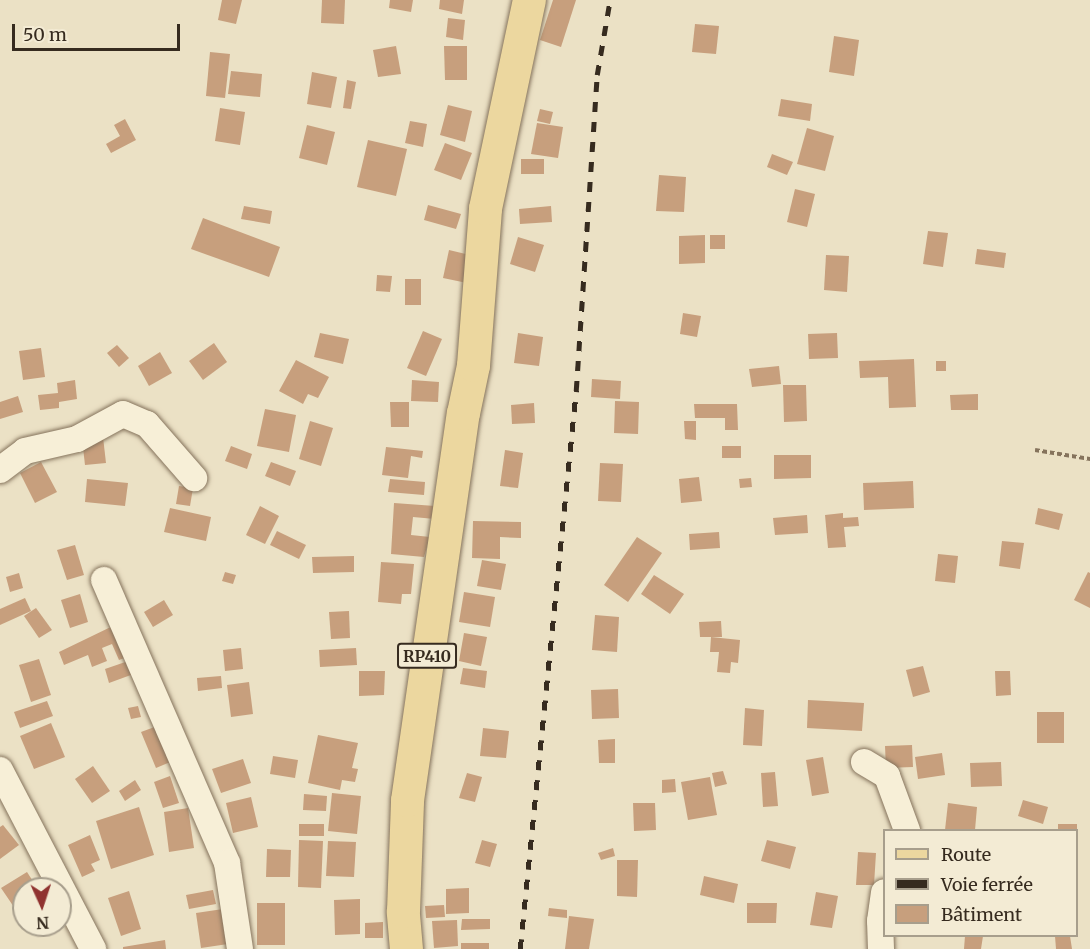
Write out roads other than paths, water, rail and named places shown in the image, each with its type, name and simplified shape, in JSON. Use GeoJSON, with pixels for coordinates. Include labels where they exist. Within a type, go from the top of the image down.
{"type":"FeatureCollection","features":[{"type":"Feature","properties":{"kind":"main road","name":"RP410"},"geometry":{"type":"LineString","coordinates":[[406,949],[403,911],[406,800],[463,413],[473,365],[485,208],[529,0]]}},
{"type":"Feature","properties":{"kind":"street"},"geometry":{"type":"LineString","coordinates":[[0,470],[25,451],[77,438],[123,414],[147,424],[194,478]]}},
{"type":"Feature","properties":{"kind":"street"},"geometry":{"type":"LineString","coordinates":[[104,580],[227,863],[240,949]]}},
{"type":"Feature","properties":{"kind":"street"},"geometry":{"type":"LineString","coordinates":[[864,762],[887,776],[906,829]]}},
{"type":"Feature","properties":{"kind":"street"},"geometry":{"type":"LineString","coordinates":[[0,770],[93,949]]}},
{"type":"Feature","properties":{"kind":"street"},"geometry":{"type":"LineString","coordinates":[[881,949],[880,921],[883,904]]}},
{"type":"Feature","properties":{"kind":"railway"},"geometry":{"type":"LineString","coordinates":[[520,949],[576,391],[597,75],[610,0]]}}]}
